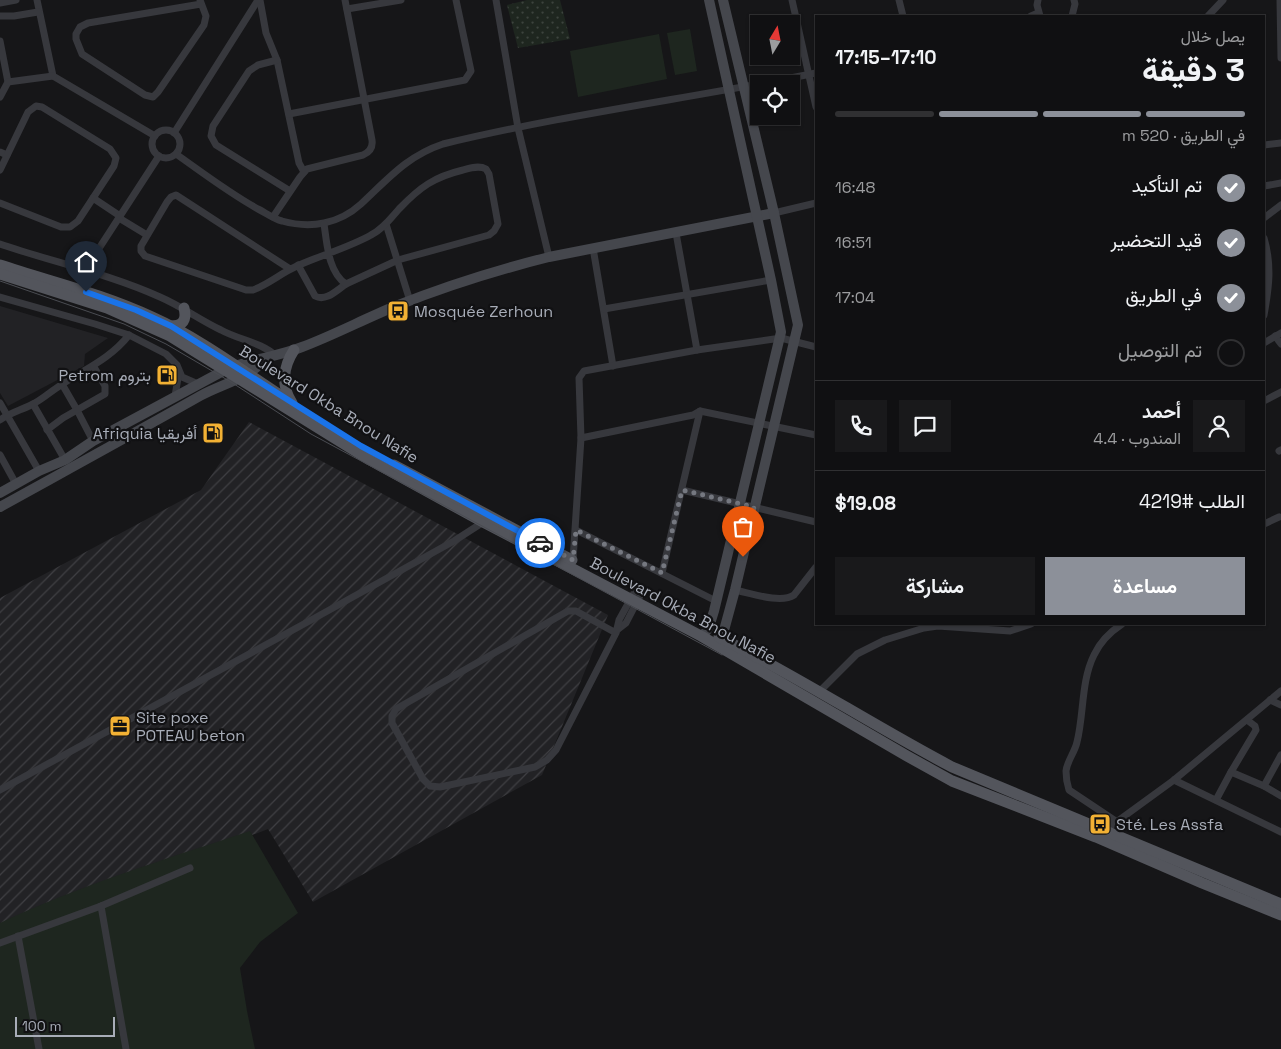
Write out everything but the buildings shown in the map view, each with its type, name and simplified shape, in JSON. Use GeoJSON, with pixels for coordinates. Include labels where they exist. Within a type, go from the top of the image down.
{"type":"FeatureCollection","features":[{"type":"Feature","properties":{"kind":"main road","name":"Boulevard Okba Bnou Nafie"},"geometry":{"type":"LineString","coordinates":[[0,265],[119,303],[171,326],[230,368]]}},
{"type":"Feature","properties":{"kind":"main road","name":"Boulevard Okba Bnou Nafie"},"geometry":{"type":"LineString","coordinates":[[0,274],[107,308],[170,336],[243,376],[370,460],[487,519],[704,634],[760,658],[908,744],[952,767],[1104,831],[1281,915]]}},
{"type":"Feature","properties":{"kind":"main road"},"geometry":{"type":"LineString","coordinates":[[171,326],[179,325],[184,321],[186,315],[184,308]]}},
{"type":"Feature","properties":{"kind":"main road"},"geometry":{"type":"LineString","coordinates":[[293,404],[287,393],[284,380],[286,368],[294,350]]}},
{"type":"Feature","properties":{"kind":"main road","name":"Boulevard Okba Bnou Nafie"},"geometry":{"type":"LineString","coordinates":[[243,376],[487,519],[573,560],[635,597]]}},
{"type":"Feature","properties":{"kind":"main road","name":"Boulevard Okba Bnou Nafie"},"geometry":{"type":"LineString","coordinates":[[721,642],[906,756],[952,781],[1204,878],[1281,904]]}},
{"type":"Feature","properties":{"kind":"street"},"geometry":{"type":"LineString","coordinates":[[0,2],[16,0]]}},
{"type":"Feature","properties":{"kind":"street"},"geometry":{"type":"LineString","coordinates":[[36,0],[53,76]]}},
{"type":"Feature","properties":{"kind":"street"},"geometry":{"type":"LineString","coordinates":[[259,0],[266,33],[277,60],[299,163],[304,172]]}},
{"type":"Feature","properties":{"kind":"street"},"geometry":{"type":"LineString","coordinates":[[174,133],[259,0]]}},
{"type":"Feature","properties":{"kind":"street"},"geometry":{"type":"LineString","coordinates":[[273,217],[304,172],[314,167],[359,156],[369,152],[372,146],[345,0]]}},
{"type":"Feature","properties":{"kind":"street"},"geometry":{"type":"LineString","coordinates":[[347,9],[401,0]]}},
{"type":"Feature","properties":{"kind":"street"},"geometry":{"type":"LineString","coordinates":[[289,114],[465,80],[471,71],[456,0]]}},
{"type":"Feature","properties":{"kind":"street"},"geometry":{"type":"LineString","coordinates":[[497,0],[518,128],[549,257]]}},
{"type":"Feature","properties":{"kind":"street"},"geometry":{"type":"LineString","coordinates":[[704,634],[716,601],[781,338],[781,328],[771,280],[709,0]]}},
{"type":"Feature","properties":{"kind":"street"},"geometry":{"type":"LineString","coordinates":[[721,642],[796,341],[798,325],[745,86],[723,0]]}},
{"type":"Feature","properties":{"kind":"street"},"geometry":{"type":"LineString","coordinates":[[792,0],[812,73],[815,98]]}},
{"type":"Feature","properties":{"kind":"street"},"geometry":{"type":"LineString","coordinates":[[899,0],[903,15]]}},
{"type":"Feature","properties":{"kind":"street"},"geometry":{"type":"LineString","coordinates":[[1036,15],[1038,0]]}},
{"type":"Feature","properties":{"kind":"street"},"geometry":{"type":"LineString","coordinates":[[1073,15],[1076,4],[1074,0]]}},
{"type":"Feature","properties":{"kind":"street"},"geometry":{"type":"LineString","coordinates":[[1209,15],[1223,0]]}},
{"type":"Feature","properties":{"kind":"street"},"geometry":{"type":"LineString","coordinates":[[1280,0],[1281,58]]}},
{"type":"Feature","properties":{"kind":"street"},"geometry":{"type":"LineString","coordinates":[[201,2],[206,16],[204,26],[153,97],[145,95],[85,56],[76,39],[78,29],[88,24],[201,2]]}},
{"type":"Feature","properties":{"kind":"street"},"geometry":{"type":"LineString","coordinates":[[0,16],[38,12]]}},
{"type":"Feature","properties":{"kind":"street"},"geometry":{"type":"LineString","coordinates":[[0,41],[8,82],[0,97]]}},
{"type":"Feature","properties":{"kind":"street"},"geometry":{"type":"LineString","coordinates":[[277,60],[258,65],[249,71],[213,126],[211,136],[216,145],[290,191]]}},
{"type":"Feature","properties":{"kind":"street"},"geometry":{"type":"LineString","coordinates":[[176,154],[218,184],[273,217],[282,221],[324,224],[347,214],[359,205],[394,171],[427,150],[444,144],[578,115],[729,90],[812,73]]}},
{"type":"Feature","properties":{"kind":"street"},"geometry":{"type":"LineString","coordinates":[[8,82],[53,76],[155,136]]}},
{"type":"Feature","properties":{"kind":"street"},"geometry":{"type":"LineString","coordinates":[[0,170],[4,154],[29,110],[35,106],[42,107],[110,149],[115,155],[115,163],[78,221],[68,227],[61,227],[0,204]]}},
{"type":"Feature","properties":{"kind":"street"},"geometry":{"type":"LineString","coordinates":[[164,130],[174,133],[180,142],[176,154],[168,158],[159,156],[153,149],[155,136],[164,130]]}},
{"type":"Feature","properties":{"kind":"street"},"geometry":{"type":"LineString","coordinates":[[1265,145],[1281,143]]}},
{"type":"Feature","properties":{"kind":"street"},"geometry":{"type":"LineString","coordinates":[[85,270],[159,156]]}},
{"type":"Feature","properties":{"kind":"street"},"geometry":{"type":"LineString","coordinates":[[290,269],[178,195],[171,197],[141,246],[145,256],[246,290],[256,289],[298,265],[366,238],[386,224],[414,193],[432,180],[478,167],[486,169],[489,174],[498,221],[497,227],[489,235],[398,260],[346,284],[326,298],[315,296],[298,265]]}},
{"type":"Feature","properties":{"kind":"street"},"geometry":{"type":"LineString","coordinates":[[1265,186],[1281,183]]}},
{"type":"Feature","properties":{"kind":"street"},"geometry":{"type":"LineString","coordinates":[[93,198],[147,236]]}},
{"type":"Feature","properties":{"kind":"street"},"geometry":{"type":"LineString","coordinates":[[0,493],[39,471],[65,460],[93,441],[230,368],[294,350],[410,301],[478,276],[549,257],[757,217],[815,203]]}},
{"type":"Feature","properties":{"kind":"street"},"geometry":{"type":"LineString","coordinates":[[1265,217],[1281,205]]}},
{"type":"Feature","properties":{"kind":"street"},"geometry":{"type":"LineString","coordinates":[[324,224],[328,253],[335,272],[346,284]]}},
{"type":"Feature","properties":{"kind":"street"},"geometry":{"type":"LineString","coordinates":[[386,224],[410,301]]}},
{"type":"Feature","properties":{"kind":"street"},"geometry":{"type":"LineString","coordinates":[[676,233],[697,350]]}},
{"type":"Feature","properties":{"kind":"street"},"geometry":{"type":"LineString","coordinates":[[1265,243],[1270,270],[1265,308]]}},
{"type":"Feature","properties":{"kind":"street"},"geometry":{"type":"LineString","coordinates":[[0,244],[150,292],[184,308],[222,331],[262,346],[276,356]]}},
{"type":"Feature","properties":{"kind":"street"},"geometry":{"type":"LineString","coordinates":[[594,248],[613,366]]}},
{"type":"Feature","properties":{"kind":"street"},"geometry":{"type":"LineString","coordinates":[[604,309],[771,280]]}},
{"type":"Feature","properties":{"kind":"street"},"geometry":{"type":"LineString","coordinates":[[0,297],[130,336],[166,354],[174,361],[182,377],[198,384]]}},
{"type":"Feature","properties":{"kind":"street"},"geometry":{"type":"LineString","coordinates":[[1265,342],[1278,334],[1281,344]]}},
{"type":"Feature","properties":{"kind":"street"},"geometry":{"type":"LineString","coordinates":[[0,420],[33,404],[62,384],[94,367],[112,354],[130,336]]}},
{"type":"Feature","properties":{"kind":"street"},"geometry":{"type":"LineString","coordinates":[[573,560],[581,438],[579,378],[584,370],[697,350],[781,338],[815,347]]}},
{"type":"Feature","properties":{"kind":"street"},"geometry":{"type":"LineString","coordinates":[[0,506],[202,395],[243,376],[257,368],[265,359]]}},
{"type":"Feature","properties":{"kind":"street"},"geometry":{"type":"LineString","coordinates":[[48,430],[105,394],[106,386],[94,367]]}},
{"type":"Feature","properties":{"kind":"street"},"geometry":{"type":"LineString","coordinates":[[175,396],[179,369]]}},
{"type":"Feature","properties":{"kind":"street"},"geometry":{"type":"LineString","coordinates":[[62,384],[93,441]]}},
{"type":"Feature","properties":{"kind":"street"},"geometry":{"type":"LineString","coordinates":[[1265,400],[1281,392]]}},
{"type":"Feature","properties":{"kind":"street"},"geometry":{"type":"LineString","coordinates":[[0,403],[39,471]]}},
{"type":"Feature","properties":{"kind":"street"},"geometry":{"type":"LineString","coordinates":[[33,404],[65,460]]}},
{"type":"Feature","properties":{"kind":"street"},"geometry":{"type":"LineString","coordinates":[[581,438],[693,415],[700,411],[815,435]]}},
{"type":"Feature","properties":{"kind":"street"},"geometry":{"type":"LineString","coordinates":[[662,573],[700,411]]}},
{"type":"Feature","properties":{"kind":"street"},"geometry":{"type":"LineString","coordinates":[[0,455],[16,484]]}},
{"type":"Feature","properties":{"kind":"street"},"geometry":{"type":"LineString","coordinates":[[682,490],[815,522]]}},
{"type":"Feature","properties":{"kind":"street"},"geometry":{"type":"LineString","coordinates":[[1265,523],[1279,516]]}},
{"type":"Feature","properties":{"kind":"street"},"geometry":{"type":"LineString","coordinates":[[0,790],[454,541],[487,519]]}},
{"type":"Feature","properties":{"kind":"street"},"geometry":{"type":"LineString","coordinates":[[576,530],[716,601]]}},
{"type":"Feature","properties":{"kind":"street"},"geometry":{"type":"LineString","coordinates":[[735,590],[779,599],[789,598],[794,595],[815,568]]}},
{"type":"Feature","properties":{"kind":"street"},"geometry":{"type":"LineString","coordinates":[[617,632],[576,611],[568,611],[396,709],[392,716],[392,723],[425,782],[433,787],[440,787],[535,767],[548,760],[556,750],[617,632],[619,620],[635,597]]}},
{"type":"Feature","properties":{"kind":"street"},"geometry":{"type":"LineString","coordinates":[[819,692],[857,654],[885,640],[924,628],[938,626],[1010,632],[1028,625]]}},
{"type":"Feature","properties":{"kind":"street"},"geometry":{"type":"LineString","coordinates":[[1117,822],[1069,790],[1066,774],[1068,764],[1077,744],[1084,691],[1094,656],[1103,641],[1120,625]]}},
{"type":"Feature","properties":{"kind":"street"},"geometry":{"type":"LineString","coordinates":[[1104,831],[1174,780],[1281,691]]}},
{"type":"Feature","properties":{"kind":"street"},"geometry":{"type":"LineString","coordinates":[[1270,700],[1281,705]]}},
{"type":"Feature","properties":{"kind":"street"},"geometry":{"type":"LineString","coordinates":[[1216,800],[1230,772],[1256,730],[1255,726],[1247,720]]}},
{"type":"Feature","properties":{"kind":"street"},"geometry":{"type":"LineString","coordinates":[[1264,786],[1281,755]]}},
{"type":"Feature","properties":{"kind":"street"},"geometry":{"type":"LineString","coordinates":[[1230,772],[1264,786],[1281,796]]}},
{"type":"Feature","properties":{"kind":"street"},"geometry":{"type":"LineString","coordinates":[[1174,780],[1281,832]]}},
{"type":"Feature","properties":{"kind":"street"},"geometry":{"type":"LineString","coordinates":[[0,943],[101,906],[190,868]]}},
{"type":"Feature","properties":{"kind":"street"},"geometry":{"type":"LineString","coordinates":[[101,906],[126,1049]]}},
{"type":"Feature","properties":{"kind":"street"},"geometry":{"type":"LineString","coordinates":[[18,936],[39,1049]]}},
{"type":"Feature","properties":{"kind":"shaded area"},"geometry":{"type":"Polygon","coordinates":[[[527,0],[560,0],[570,39],[518,48],[507,5],[527,0]]]}},
{"type":"Feature","properties":{"kind":"shaded area"},"geometry":{"type":"Polygon","coordinates":[[[690,29],[697,71],[675,75],[667,33],[690,29]]]}},
{"type":"Feature","properties":{"kind":"shaded area"},"geometry":{"type":"Polygon","coordinates":[[[659,34],[667,79],[578,97],[570,51],[659,34]]]}},
{"type":"Feature","properties":{"kind":"shaded area"},"geometry":{"type":"Polygon","coordinates":[[[0,306],[108,338],[85,354],[84,366],[8,406],[0,393],[0,306]]]}},
{"type":"Feature","properties":{"kind":"shaded area"},"geometry":{"type":"Polygon","coordinates":[[[249,422],[608,615],[542,775],[313,902],[268,829],[0,932],[0,598],[201,490],[249,422]]]}},
{"type":"Feature","properties":{"kind":"shaded area"},"geometry":{"type":"Polygon","coordinates":[[[250,831],[298,913],[260,942],[240,968],[255,1049],[0,1049],[0,923],[61,897],[155,862],[250,831]]]}},
{"type":"Feature","properties":{"kind":"tram line"},"geometry":{"type":"LineString","coordinates":[[0,281],[124,324],[166,344],[231,382],[311,434],[722,655]]}},
{"type":"Feature","properties":{"kind":"way so far"},"geometry":{"type":"LineString","coordinates":[[540,543],[573,560],[576,530],[662,573],[682,490],[754,507],[743,557]]}},
{"type":"Feature","properties":{"kind":"place","name":"Mosquée Zerhoun"},"geometry":{"type":"Point","coordinates":[398,311]}},
{"type":"Feature","properties":{"kind":"place","name":"Petrom بتروم"},"geometry":{"type":"Point","coordinates":[167,375]}},
{"type":"Feature","properties":{"kind":"place","name":"Afriquia أفريقيا"},"geometry":{"type":"Point","coordinates":[213,433]}},
{"type":"Feature","properties":{"kind":"place","name":"Site poxe POTEAU beton"},"geometry":{"type":"Point","coordinates":[120,726]}},
{"type":"Feature","properties":{"kind":"place","name":"Sté. Les Assfa"},"geometry":{"type":"Point","coordinates":[1100,824]}},
{"type":"Feature","properties":{"kind":"route"},"geometry":{"type":"LineString","coordinates":[[86,292],[119,303],[171,326],[361,446],[540,543]]}}]}
